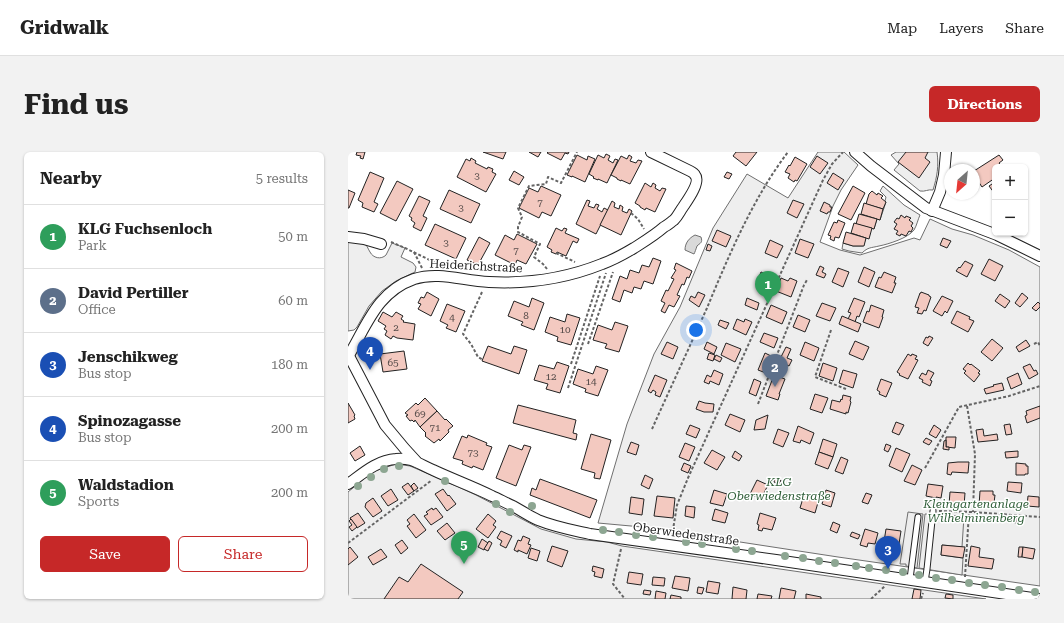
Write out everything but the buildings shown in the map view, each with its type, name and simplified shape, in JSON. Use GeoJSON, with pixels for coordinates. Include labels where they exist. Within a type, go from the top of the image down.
{"type":"FeatureCollection","features":[{"type":"Feature","properties":{"kind":"street","name":"Heiderichstraße"},"geometry":{"type":"LineString","coordinates":[[348,355],[371,315],[385,296],[400,285],[413,280],[425,276],[435,275],[501,283],[528,282],[554,278],[590,269],[648,240],[674,220],[694,190],[697,178],[690,171],[651,152]]}},
{"type":"Feature","properties":{"kind":"street"},"geometry":{"type":"LineString","coordinates":[[855,152],[926,208],[997,236],[1040,256]]}},
{"type":"Feature","properties":{"kind":"street"},"geometry":{"type":"LineString","coordinates":[[932,211],[940,192],[944,175],[946,152]]}},
{"type":"Feature","properties":{"kind":"street"},"geometry":{"type":"LineString","coordinates":[[348,238],[364,239],[381,244]]}},
{"type":"Feature","properties":{"kind":"street"},"geometry":{"type":"LineString","coordinates":[[348,355],[385,425],[416,461]]}},
{"type":"Feature","properties":{"kind":"street","name":"Oberwiedenstraße"},"geometry":{"type":"LineString","coordinates":[[348,484],[382,462],[404,459],[416,461],[423,466],[470,485],[536,519],[568,530],[1040,599]]}},
{"type":"Feature","properties":{"kind":"lane"},"geometry":{"type":"LineString","coordinates":[[925,582],[933,511]]}},
{"type":"Feature","properties":{"kind":"lane"},"geometry":{"type":"LineString","coordinates":[[910,580],[918,517]]}},
{"type":"Feature","properties":{"kind":"path"},"geometry":{"type":"LineString","coordinates":[[554,278],[543,264],[534,257],[540,244],[518,232],[518,227],[522,217],[518,208],[529,186],[546,184],[548,177],[561,183],[577,152]]}},
{"type":"Feature","properties":{"kind":"path"},"geometry":{"type":"LineString","coordinates":[[652,430],[731,251],[776,168],[788,152]]}},
{"type":"Feature","properties":{"kind":"path"},"geometry":{"type":"LineString","coordinates":[[671,545],[677,505],[688,478],[823,180],[832,164],[843,152]]}},
{"type":"Feature","properties":{"kind":"path"},"geometry":{"type":"LineString","coordinates":[[631,213],[638,219],[645,230]]}},
{"type":"Feature","properties":{"kind":"path"},"geometry":{"type":"LineString","coordinates":[[381,244],[392,242],[440,266]]}},
{"type":"Feature","properties":{"kind":"path"},"geometry":{"type":"LineString","coordinates":[[413,252],[425,276]]}},
{"type":"Feature","properties":{"kind":"path"},"geometry":{"type":"LineString","coordinates":[[556,253],[580,264]]}},
{"type":"Feature","properties":{"kind":"path"},"geometry":{"type":"LineString","coordinates":[[588,344],[610,260]]}},
{"type":"Feature","properties":{"kind":"path"},"geometry":{"type":"LineString","coordinates":[[571,364],[610,260]]}},
{"type":"Feature","properties":{"kind":"path"},"geometry":{"type":"LineString","coordinates":[[568,388],[610,260]]}},
{"type":"Feature","properties":{"kind":"path"},"geometry":{"type":"LineString","coordinates":[[758,404],[807,280]]}},
{"type":"Feature","properties":{"kind":"path"},"geometry":{"type":"LineString","coordinates":[[482,292],[464,334],[478,357],[483,360]]}},
{"type":"Feature","properties":{"kind":"path"},"geometry":{"type":"LineString","coordinates":[[831,330],[815,378],[846,389]]}},
{"type":"Feature","properties":{"kind":"path"},"geometry":{"type":"LineString","coordinates":[[1034,344],[1038,342],[1040,346]]}},
{"type":"Feature","properties":{"kind":"path"},"geometry":{"type":"LineString","coordinates":[[925,468],[959,407],[1009,396],[1040,386]]}},
{"type":"Feature","properties":{"kind":"path"},"geometry":{"type":"LineString","coordinates":[[967,406],[975,454],[973,512]]}},
{"type":"Feature","properties":{"kind":"path"},"geometry":{"type":"LineString","coordinates":[[348,543],[440,473]]}},
{"type":"Feature","properties":{"kind":"path"},"geometry":{"type":"LineString","coordinates":[[933,511],[973,512],[1040,517]]}},
{"type":"Feature","properties":{"kind":"path"},"geometry":{"type":"LineString","coordinates":[[965,578],[969,512]]}},
{"type":"Feature","properties":{"kind":"path"},"geometry":{"type":"LineString","coordinates":[[623,538],[613,584],[625,599]]}},
{"type":"Feature","properties":{"kind":"path"},"geometry":{"type":"LineString","coordinates":[[871,599],[884,586],[886,576]]}},
{"type":"Feature","properties":{"kind":"green space"},"geometry":{"type":"Polygon","coordinates":[[[818,152],[844,152],[858,165],[841,190],[833,206],[820,242],[840,250],[860,255],[914,238],[920,240],[930,219],[952,229],[973,235],[1009,250],[1040,267],[1040,586],[642,527],[598,523],[627,424],[654,354],[680,307],[713,228],[747,174],[788,198],[818,152]]]}},
{"type":"Feature","properties":{"kind":"green space"},"geometry":{"type":"Polygon","coordinates":[[[896,152],[937,152],[938,162],[936,181],[933,190],[920,191],[894,170],[899,164],[891,155],[896,152]]]}},
{"type":"Feature","properties":{"kind":"green space"},"geometry":{"type":"Polygon","coordinates":[[[883,186],[904,205],[920,215],[914,230],[907,236],[898,240],[870,248],[862,253],[842,249],[843,243],[853,246],[863,246],[872,228],[874,229],[877,219],[880,220],[886,202],[886,197],[880,191],[883,186]]]}},
{"type":"Feature","properties":{"kind":"green space"},"geometry":{"type":"Polygon","coordinates":[[[348,241],[365,244],[371,254],[377,258],[384,257],[386,255],[392,243],[405,248],[401,257],[413,263],[416,267],[415,272],[396,281],[382,291],[369,306],[357,327],[354,330],[348,331],[348,241]]]}},
{"type":"Feature","properties":{"kind":"green space"},"geometry":{"type":"Polygon","coordinates":[[[396,464],[410,466],[436,477],[476,495],[541,529],[576,539],[607,542],[622,546],[986,599],[348,599],[348,492],[375,471],[396,464]]]}},
{"type":"Feature","properties":{"kind":"shaded area"},"geometry":{"type":"Polygon","coordinates":[[[695,235],[701,237],[702,241],[697,246],[694,254],[685,250],[688,241],[695,235]]]}},
{"type":"Feature","properties":{"kind":"shaded area"},"geometry":{"type":"Polygon","coordinates":[[[908,512],[923,514],[917,568],[906,566],[906,564],[900,564],[908,512]]]}},
{"type":"Feature","properties":{"kind":"shaded area"},"geometry":{"type":"Polygon","coordinates":[[[925,514],[964,516],[962,547],[942,545],[941,555],[963,558],[962,575],[919,568],[925,514]]]}},
{"type":"Feature","properties":{"kind":"place","name":"KLG Fuchsenloch"},"geometry":{"type":"Point","coordinates":[768,304]}},
{"type":"Feature","properties":{"kind":"place","name":"Spinozagasse"},"geometry":{"type":"Point","coordinates":[370,370]}},
{"type":"Feature","properties":{"kind":"place","name":"David Pertiller"},"geometry":{"type":"Point","coordinates":[775,387]}},
{"type":"Feature","properties":{"kind":"place","name":"Waldstadion"},"geometry":{"type":"Point","coordinates":[464,564]}},
{"type":"Feature","properties":{"kind":"place","name":"Jenschikweg"},"geometry":{"type":"Point","coordinates":[888,569]}},
{"type":"Feature","properties":{"kind":"park label","name":"KLG Oberwiedenstraße"},"geometry":{"type":"Point","coordinates":[779,489]}},
{"type":"Feature","properties":{"kind":"park label","name":"Kleingartenanlage Wilhelminenberg"},"geometry":{"type":"Point","coordinates":[976,511]}}]}
